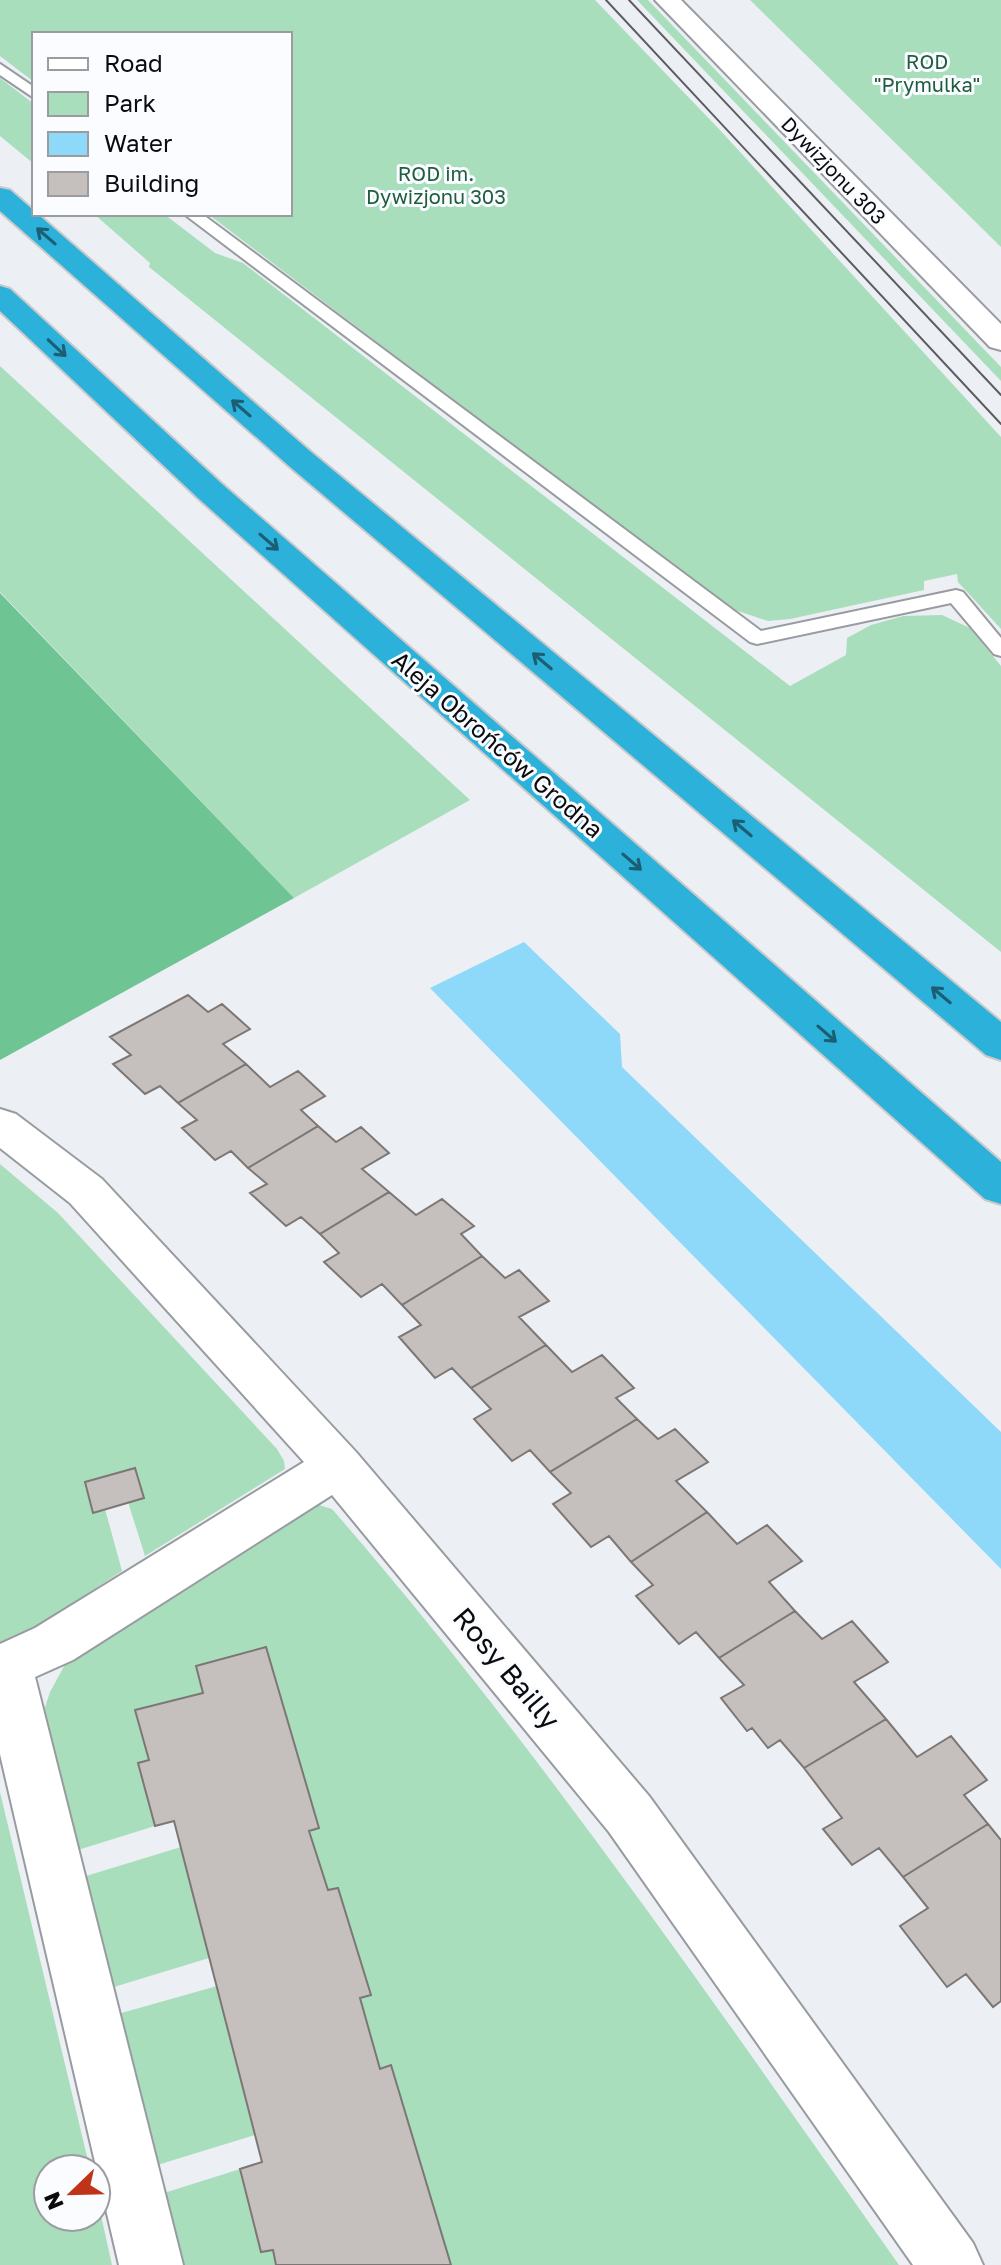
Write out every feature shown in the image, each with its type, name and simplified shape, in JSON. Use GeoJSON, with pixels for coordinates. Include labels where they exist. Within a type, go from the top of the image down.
{"type":"FeatureCollection","features":[{"type":"Feature","properties":{"kind":"highway"},"geometry":{"type":"LineString","coordinates":[[0,196],[300,459],[1001,1045]]}},
{"type":"Feature","properties":{"kind":"highway","name":"Aleja Obrońców Grodna"},"geometry":{"type":"LineString","coordinates":[[0,295],[210,491],[1001,1187]]}},
{"type":"Feature","properties":{"kind":"street","name":"Dywizjonu 303"},"geometry":{"type":"LineString","coordinates":[[667,0],[1001,341]]}},
{"type":"Feature","properties":{"kind":"street","name":"Rosy Bailly"},"geometry":{"type":"LineString","coordinates":[[0,1125],[86,1191],[338,1466],[629,1814],[951,2265]]}},
{"type":"Feature","properties":{"kind":"street"},"geometry":{"type":"LineString","coordinates":[[151,2265],[3,1667],[54,1644],[338,1466]]}},
{"type":"Feature","properties":{"kind":"lane"},"geometry":{"type":"LineString","coordinates":[[0,68],[32,92]]}},
{"type":"Feature","properties":{"kind":"lane"},"geometry":{"type":"LineString","coordinates":[[195,216],[757,638],[956,596],[1001,650]]}},
{"type":"Feature","properties":{"kind":"green space","name":"ROD im. Dywizjonu 303"},"geometry":{"type":"Polygon","coordinates":[[[0,0],[595,0],[719,129],[1001,437],[1001,629],[958,582],[957,574],[924,581],[924,590],[790,619],[768,621],[726,607],[211,216],[292,216],[292,32],[32,32],[32,80],[0,56],[0,0]]]}},
{"type":"Feature","properties":{"kind":"green space"},"geometry":{"type":"Polygon","coordinates":[[[637,0],[648,0],[1001,367],[1001,381],[637,0]]]}},
{"type":"Feature","properties":{"kind":"green space","name":"ROD \"Prymulka\""},"geometry":{"type":"Polygon","coordinates":[[[750,0],[1001,0],[1001,247],[750,0]]]}},
{"type":"Feature","properties":{"kind":"green space"},"geometry":{"type":"Polygon","coordinates":[[[0,78],[32,102],[32,162],[0,136],[0,78]]]}},
{"type":"Feature","properties":{"kind":"green space"},"geometry":{"type":"Polygon","coordinates":[[[96,216],[167,216],[215,253],[243,263],[790,686],[846,655],[847,638],[871,625],[903,616],[942,615],[970,628],[1001,666],[1001,952],[149,267],[150,263],[96,216]]]}},
{"type":"Feature","properties":{"kind":"green space"},"geometry":{"type":"Polygon","coordinates":[[[0,366],[470,800],[294,898],[0,592],[0,366]]]}},
{"type":"Feature","properties":{"kind":"green space"},"geometry":{"type":"Polygon","coordinates":[[[0,593],[294,898],[0,1060],[0,593]]]}},
{"type":"Feature","properties":{"kind":"green space"},"geometry":{"type":"Polygon","coordinates":[[[0,1164],[58,1213],[277,1449],[285,1469],[145,1556],[128,1502],[135,1469],[85,1482],[93,1512],[105,1509],[122,1571],[27,1633],[0,1644],[0,1164]]]}},
{"type":"Feature","properties":{"kind":"green space"},"geometry":{"type":"Polygon","coordinates":[[[319,1505],[332,1509],[408,1599],[554,1785],[899,2265],[451,2265],[391,2066],[380,2069],[360,1998],[371,1995],[338,1889],[328,1890],[309,1831],[319,1828],[196,1666],[203,1693],[135,1710],[149,1760],[138,1763],[155,1826],[78,1850],[42,1716],[50,1692],[68,1659],[307,1508],[319,1505]]]}},
{"type":"Feature","properties":{"kind":"green space"},"geometry":{"type":"Polygon","coordinates":[[[0,1792],[86,2153],[32,2153],[32,2233],[105,2233],[112,2265],[0,2265],[0,1792]]]}},
{"type":"Feature","properties":{"kind":"green space"},"geometry":{"type":"Polygon","coordinates":[[[181,1847],[209,1958],[114,1987],[86,1876],[181,1847]]]}},
{"type":"Feature","properties":{"kind":"green space"},"geometry":{"type":"Polygon","coordinates":[[[217,1986],[255,2135],[154,2166],[118,2014],[217,1986]]]}},
{"type":"Feature","properties":{"kind":"green space"},"geometry":{"type":"Polygon","coordinates":[[[240,2169],[261,2251],[273,2250],[276,2265],[177,2265],[161,2194],[240,2169]]]}},
{"type":"Feature","properties":{"kind":"water"},"geometry":{"type":"Polygon","coordinates":[[[524,942],[620,1034],[622,1067],[1001,1432],[1001,1569],[430,988],[524,942]]]}},
{"type":"Feature","properties":{"kind":"building"},"geometry":{"type":"Polygon","coordinates":[[[188,995],[208,1012],[222,1004],[250,1029],[223,1044],[246,1064],[178,1103],[160,1086],[145,1094],[113,1064],[131,1055],[110,1037],[188,995]]]}},
{"type":"Feature","properties":{"kind":"building"},"geometry":{"type":"Polygon","coordinates":[[[246,1064],[270,1087],[298,1071],[325,1096],[301,1110],[318,1126],[248,1168],[231,1151],[215,1160],[182,1128],[197,1120],[178,1103],[246,1064]]]}},
{"type":"Feature","properties":{"kind":"building"},"geometry":{"type":"Polygon","coordinates":[[[318,1126],[336,1142],[361,1127],[389,1153],[362,1169],[389,1192],[320,1234],[301,1217],[286,1226],[250,1193],[267,1184],[248,1168],[318,1126]]]}},
{"type":"Feature","properties":{"kind":"building"},"geometry":{"type":"Polygon","coordinates":[[[389,1192],[416,1215],[442,1199],[474,1226],[461,1234],[482,1256],[402,1305],[382,1284],[361,1297],[324,1262],[339,1253],[320,1234],[389,1192]]]}},
{"type":"Feature","properties":{"kind":"building"},"geometry":{"type":"Polygon","coordinates":[[[482,1256],[505,1278],[519,1270],[549,1301],[519,1317],[546,1345],[471,1388],[452,1368],[435,1378],[399,1337],[421,1325],[402,1305],[482,1256]]]}},
{"type":"Feature","properties":{"kind":"building"},"geometry":{"type":"Polygon","coordinates":[[[546,1345],[572,1372],[602,1355],[634,1388],[616,1398],[637,1419],[550,1472],[530,1450],[512,1461],[474,1419],[491,1409],[471,1388],[546,1345]]]}},
{"type":"Feature","properties":{"kind":"building"},"geometry":{"type":"Polygon","coordinates":[[[637,1419],[658,1439],[675,1429],[708,1462],[676,1481],[707,1512],[631,1562],[609,1536],[591,1547],[553,1504],[571,1493],[550,1472],[637,1419]]]}},
{"type":"Feature","properties":{"kind":"building"},"geometry":{"type":"Polygon","coordinates":[[[135,1468],[144,1498],[93,1513],[85,1482],[135,1468]]]}},
{"type":"Feature","properties":{"kind":"building"},"geometry":{"type":"Polygon","coordinates":[[[707,1512],[737,1544],[767,1525],[802,1561],[769,1582],[795,1611],[719,1658],[696,1632],[679,1644],[636,1596],[653,1585],[631,1562],[707,1512]]]}},
{"type":"Feature","properties":{"kind":"building"},"geometry":{"type":"Polygon","coordinates":[[[795,1611],[822,1639],[852,1621],[888,1662],[854,1682],[886,1719],[804,1768],[780,1740],[768,1748],[752,1728],[747,1731],[721,1698],[744,1685],[719,1658],[795,1611]]]}},
{"type":"Feature","properties":{"kind":"building"},"geometry":{"type":"Polygon","coordinates":[[[266,1647],[319,1828],[309,1831],[328,1890],[338,1888],[371,1995],[360,1998],[380,2069],[391,2065],[451,2265],[276,2265],[273,2250],[261,2252],[240,2169],[262,2162],[174,1821],[155,1826],[138,1763],[149,1760],[135,1710],[203,1693],[196,1666],[266,1647]]]}},
{"type":"Feature","properties":{"kind":"building"},"geometry":{"type":"Polygon","coordinates":[[[886,1719],[917,1757],[951,1736],[987,1780],[964,1795],[988,1824],[903,1877],[879,1848],[852,1865],[823,1829],[842,1818],[804,1768],[886,1719]]]}},
{"type":"Feature","properties":{"kind":"building"},"geometry":{"type":"Polygon","coordinates":[[[988,1824],[1001,1840],[1001,2001],[993,2007],[966,1974],[947,1987],[900,1926],[928,1908],[903,1877],[988,1824]]]}},
{"type":"Feature","properties":{"kind":"tram line"},"geometry":{"type":"LineString","coordinates":[[606,0],[1001,424]]}},
{"type":"Feature","properties":{"kind":"tram line"},"geometry":{"type":"LineString","coordinates":[[629,0],[1001,395]]}}]}
